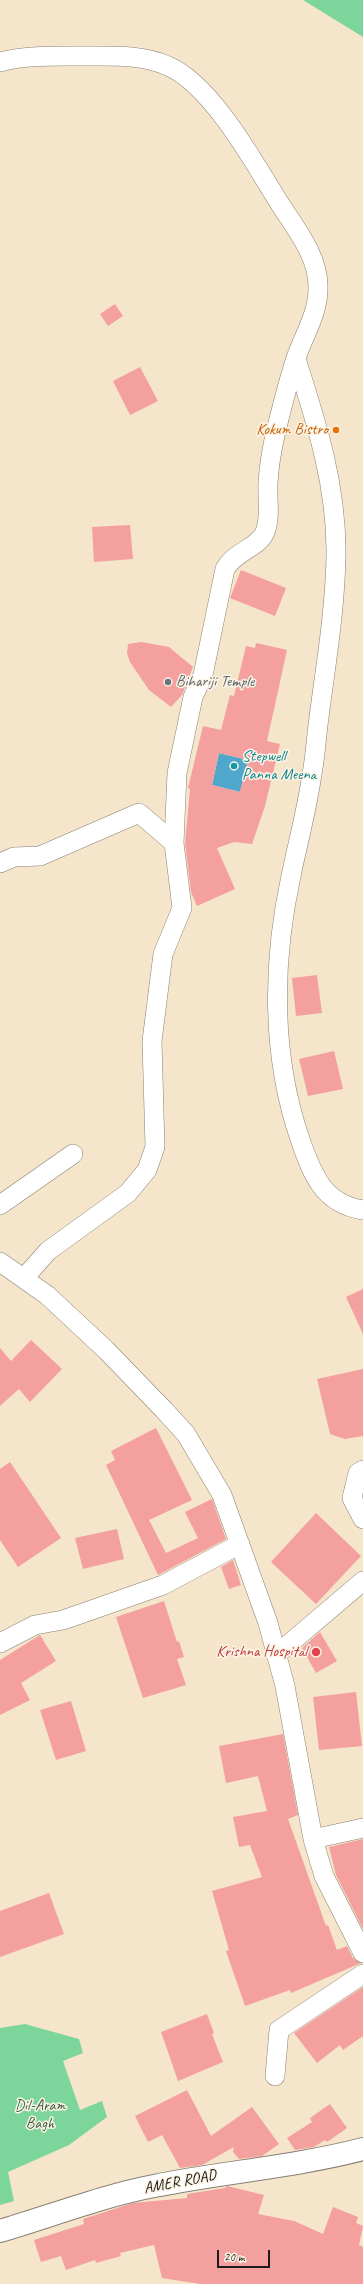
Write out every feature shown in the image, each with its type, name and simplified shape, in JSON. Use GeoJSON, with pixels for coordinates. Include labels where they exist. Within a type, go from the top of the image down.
{"type":"FeatureCollection","features":[{"type":"Feature","properties":{"kind":"main road","name":"AMER ROAD"},"geometry":{"type":"LineString","coordinates":[[0,2232],[108,2197],[152,2186],[214,2174],[252,2171],[363,2149]]}},
{"type":"Feature","properties":{"kind":"street"},"geometry":{"type":"LineString","coordinates":[[0,62],[32,56],[120,56],[160,63],[177,70],[203,94],[226,122],[265,179],[314,262],[317,273],[318,296],[316,307],[296,359],[270,460],[265,532],[255,545],[231,559],[222,578],[203,675],[193,697],[177,773],[174,843],[182,908],[163,954],[152,1041],[155,1147],[147,1170],[128,1193],[48,1251],[24,1278]]}},
{"type":"Feature","properties":{"kind":"street"},"geometry":{"type":"LineString","coordinates":[[296,359],[321,436],[330,474],[335,514],[336,556],[332,637],[312,772],[303,825],[290,876],[280,947],[278,1031],[281,1061],[295,1125],[312,1170],[320,1184],[334,1199],[345,1206],[363,1210]]}},
{"type":"Feature","properties":{"kind":"street"},"geometry":{"type":"LineString","coordinates":[[0,863],[14,857],[40,856],[139,813],[174,843]]}},
{"type":"Feature","properties":{"kind":"street"},"geometry":{"type":"LineString","coordinates":[[0,1205],[73,1154]]}},
{"type":"Feature","properties":{"kind":"street"},"geometry":{"type":"LineString","coordinates":[[0,1262],[47,1295],[100,1345],[186,1434],[222,1495],[240,1544],[285,1686],[313,1839],[324,1876],[363,1953]]}},
{"type":"Feature","properties":{"kind":"street"},"geometry":{"type":"LineString","coordinates":[[363,1470],[358,1473],[352,1498],[363,1520]]}},
{"type":"Feature","properties":{"kind":"street"},"geometry":{"type":"LineString","coordinates":[[0,1643],[35,1625],[63,1620],[162,1585],[240,1544]]}},
{"type":"Feature","properties":{"kind":"street"},"geometry":{"type":"LineString","coordinates":[[276,1655],[363,1581]]}},
{"type":"Feature","properties":{"kind":"street"},"geometry":{"type":"LineString","coordinates":[[313,1839],[363,1828]]}},
{"type":"Feature","properties":{"kind":"street"},"geometry":{"type":"LineString","coordinates":[[275,2076],[279,2030],[363,1974]]}},
{"type":"Feature","properties":{"kind":"green space"},"geometry":{"type":"Polygon","coordinates":[[[303,0],[363,0],[363,37],[303,0]]]}},
{"type":"Feature","properties":{"kind":"green space","name":"Dil-Aram Bagh"},"geometry":{"type":"Polygon","coordinates":[[[25,2024],[79,2039],[83,2053],[63,2061],[80,2110],[102,2101],[107,2117],[69,2145],[8,2172],[14,2201],[0,2205],[0,2028],[25,2024]]]}},
{"type":"Feature","properties":{"kind":"water"},"geometry":{"type":"Polygon","coordinates":[[[219,753],[248,760],[240,792],[212,785],[219,753]]]}},
{"type":"Feature","properties":{"kind":"building"},"geometry":{"type":"Polygon","coordinates":[[[115,304],[123,316],[108,326],[100,314],[115,304]]]}},
{"type":"Feature","properties":{"kind":"building"},"geometry":{"type":"Polygon","coordinates":[[[140,367],[158,401],[130,415],[113,381],[140,367]]]}},
{"type":"Feature","properties":{"kind":"building"},"geometry":{"type":"Polygon","coordinates":[[[130,525],[133,559],[94,562],[92,527],[130,525]]]}},
{"type":"Feature","properties":{"kind":"building"},"geometry":{"type":"Polygon","coordinates":[[[241,570],[286,588],[275,616],[230,598],[241,570]]]}},
{"type":"Feature","properties":{"kind":"building","name":"Bihariji Temple"},"geometry":{"type":"Polygon","coordinates":[[[141,642],[169,647],[193,667],[182,695],[171,707],[149,690],[130,662],[127,653],[128,644],[141,642]]]}},
{"type":"Feature","properties":{"kind":"building"},"geometry":{"type":"Polygon","coordinates":[[[256,643],[287,650],[267,741],[280,744],[265,806],[252,844],[234,842],[217,848],[235,889],[197,906],[191,892],[185,843],[190,789],[188,788],[203,726],[221,730],[230,695],[234,696],[246,646],[255,648],[256,643]],[[219,753],[212,785],[240,792],[248,760],[219,753]]]}},
{"type":"Feature","properties":{"kind":"building"},"geometry":{"type":"Polygon","coordinates":[[[317,975],[322,1013],[296,1016],[292,978],[317,975]]]}},
{"type":"Feature","properties":{"kind":"building"},"geometry":{"type":"Polygon","coordinates":[[[334,1051],[343,1089],[308,1096],[299,1059],[334,1051]]]}},
{"type":"Feature","properties":{"kind":"building"},"geometry":{"type":"Polygon","coordinates":[[[363,1289],[363,1334],[346,1297],[363,1289]]]}},
{"type":"Feature","properties":{"kind":"building"},"geometry":{"type":"Polygon","coordinates":[[[31,1340],[62,1369],[30,1402],[19,1389],[0,1406],[0,1348],[11,1361],[31,1340]]]}},
{"type":"Feature","properties":{"kind":"building"},"geometry":{"type":"Polygon","coordinates":[[[363,1369],[363,1436],[345,1439],[330,1434],[317,1379],[363,1369]]]}},
{"type":"Feature","properties":{"kind":"building"},"geometry":{"type":"Polygon","coordinates":[[[156,1428],[192,1500],[149,1520],[166,1553],[198,1538],[185,1512],[212,1499],[226,1539],[158,1575],[106,1465],[115,1460],[111,1451],[156,1428]]]}},
{"type":"Feature","properties":{"kind":"building"},"geometry":{"type":"Polygon","coordinates":[[[10,1462],[61,1538],[18,1567],[0,1540],[0,1469],[10,1462]]]}},
{"type":"Feature","properties":{"kind":"building"},"geometry":{"type":"Polygon","coordinates":[[[316,1513],[361,1556],[316,1604],[271,1562],[316,1513]]]}},
{"type":"Feature","properties":{"kind":"building"},"geometry":{"type":"Polygon","coordinates":[[[117,1529],[124,1559],[83,1569],[75,1538],[117,1529]]]}},
{"type":"Feature","properties":{"kind":"building"},"geometry":{"type":"Polygon","coordinates":[[[233,1560],[241,1585],[229,1589],[221,1567],[233,1560]]]}},
{"type":"Feature","properties":{"kind":"building"},"geometry":{"type":"Polygon","coordinates":[[[164,1601],[177,1642],[179,1641],[184,1657],[177,1659],[186,1685],[143,1698],[116,1617],[164,1601]]]}},
{"type":"Feature","properties":{"kind":"building"},"geometry":{"type":"Polygon","coordinates":[[[320,1632],[337,1661],[316,1673],[302,1648],[320,1632]]]}},
{"type":"Feature","properties":{"kind":"building"},"geometry":{"type":"Polygon","coordinates":[[[40,1635],[56,1661],[21,1683],[30,1700],[0,1715],[0,1660],[40,1635]]]}},
{"type":"Feature","properties":{"kind":"building"},"geometry":{"type":"Polygon","coordinates":[[[356,1692],[362,1746],[319,1750],[313,1697],[356,1692]]]}},
{"type":"Feature","properties":{"kind":"building"},"geometry":{"type":"Polygon","coordinates":[[[71,1701],[86,1751],[56,1760],[40,1710],[71,1701]]]}},
{"type":"Feature","properties":{"kind":"building"},"geometry":{"type":"Polygon","coordinates":[[[283,1734],[298,1815],[288,1819],[326,1926],[328,1925],[337,1950],[347,1946],[353,1958],[361,1963],[291,1993],[290,1990],[245,2006],[226,1951],[229,1950],[212,1891],[262,1877],[250,1845],[239,1847],[233,1817],[267,1811],[258,1776],[226,1783],[219,1746],[283,1734]]]}},
{"type":"Feature","properties":{"kind":"building"},"geometry":{"type":"Polygon","coordinates":[[[363,1839],[363,1929],[336,1875],[329,1847],[363,1839]]]}},
{"type":"Feature","properties":{"kind":"building"},"geometry":{"type":"Polygon","coordinates":[[[49,1893],[64,1934],[0,1957],[0,1911],[49,1893]]]}},
{"type":"Feature","properties":{"kind":"building"},"geometry":{"type":"Polygon","coordinates":[[[363,1987],[363,2036],[343,2050],[340,2045],[317,2063],[294,2033],[363,1987]]]}},
{"type":"Feature","properties":{"kind":"building"},"geometry":{"type":"Polygon","coordinates":[[[207,2014],[214,2033],[212,2034],[223,2062],[178,2081],[161,2032],[207,2014]]]}},
{"type":"Feature","properties":{"kind":"building"},"geometry":{"type":"Polygon","coordinates":[[[187,2090],[211,2136],[252,2107],[279,2144],[262,2156],[239,2159],[233,2152],[234,2147],[202,2165],[180,2168],[162,2135],[148,2142],[135,2116],[187,2090]]]}},
{"type":"Feature","properties":{"kind":"building"},"geometry":{"type":"Polygon","coordinates":[[[330,2104],[347,2128],[327,2142],[325,2140],[314,2147],[295,2150],[287,2138],[312,2122],[310,2118],[330,2104]]]}},
{"type":"Feature","properties":{"kind":"building"},"geometry":{"type":"Polygon","coordinates":[[[227,2186],[264,2195],[258,2214],[294,2221],[323,2234],[333,2207],[358,2217],[356,2223],[363,2226],[359,2245],[363,2247],[363,2284],[200,2284],[162,2278],[154,2245],[120,2253],[121,2256],[96,2263],[95,2260],[66,2270],[61,2256],[41,2262],[34,2240],[84,2224],[83,2219],[133,2203],[187,2198],[187,2194],[225,2188],[227,2186]]]}},
{"type":"Feature","properties":{"kind":"place","name":"Kokum Bistro"},"geometry":{"type":"Point","coordinates":[336,430]}},
{"type":"Feature","properties":{"kind":"place","name":"Bihariji Temple"},"geometry":{"type":"Point","coordinates":[168,682]}},
{"type":"Feature","properties":{"kind":"place","name":"Stepwell Panna Meena"},"geometry":{"type":"Point","coordinates":[234,766]}},
{"type":"Feature","properties":{"kind":"place","name":"Krishna Hospital"},"geometry":{"type":"Point","coordinates":[316,1652]}}]}
